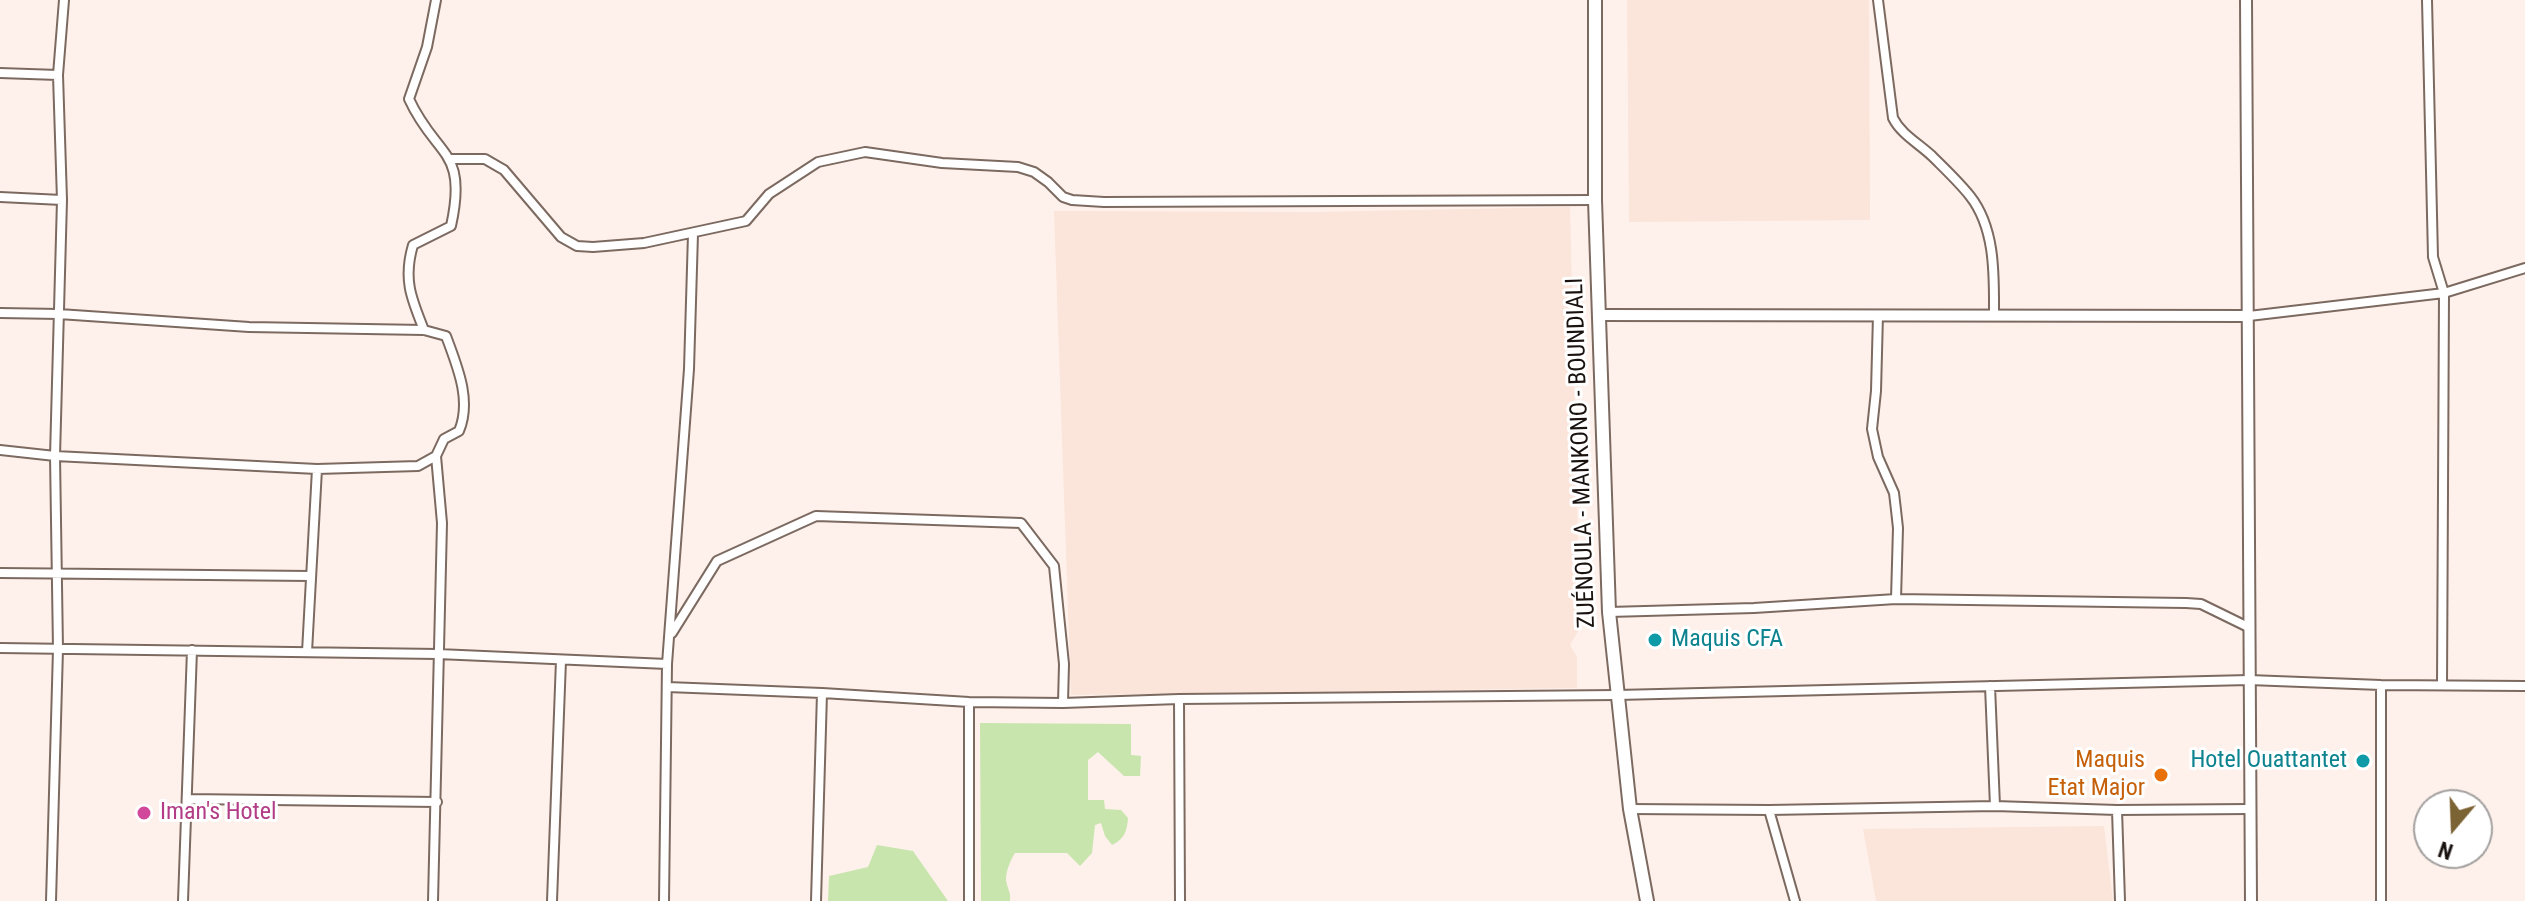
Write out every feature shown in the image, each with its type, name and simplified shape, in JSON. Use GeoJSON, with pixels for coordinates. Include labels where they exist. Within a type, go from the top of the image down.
{"type":"FeatureCollection","features":[{"type":"Feature","properties":{"kind":"main road","name":"ZUÉNOULA - MANKONO - BOUNDIALI"},"geometry":{"type":"LineString","coordinates":[[1595,0],[1595,200],[1609,612],[1630,809],[1647,901]]}},
{"type":"Feature","properties":{"kind":"street"},"geometry":{"type":"LineString","coordinates":[[51,901],[58,649],[55,456],[62,200],[58,75],[64,0]]}},
{"type":"Feature","properties":{"kind":"street"},"geometry":{"type":"LineString","coordinates":[[424,330],[410,295],[407,265],[413,245],[451,226],[457,180],[451,159],[415,112],[409,99],[427,47],[436,0]]}},
{"type":"Feature","properties":{"kind":"street"},"geometry":{"type":"LineString","coordinates":[[1878,0],[1893,118],[1898,130],[1914,140],[1972,198],[1986,227],[1995,269],[1994,315]]}},
{"type":"Feature","properties":{"kind":"street"},"geometry":{"type":"LineString","coordinates":[[2246,0],[2251,901]]}},
{"type":"Feature","properties":{"kind":"street"},"geometry":{"type":"LineString","coordinates":[[2427,0],[2433,257],[2444,293],[2442,685]]}},
{"type":"Feature","properties":{"kind":"street"},"geometry":{"type":"LineString","coordinates":[[0,73],[58,75]]}},
{"type":"Feature","properties":{"kind":"street"},"geometry":{"type":"LineString","coordinates":[[451,159],[485,159],[504,170],[561,237],[577,246],[593,247],[644,243],[746,221],[769,194],[818,162],[865,152],[942,163],[1018,167],[1034,172],[1063,197],[1104,202],[1595,200]]}},
{"type":"Feature","properties":{"kind":"street"},"geometry":{"type":"LineString","coordinates":[[0,197],[62,200]]}},
{"type":"Feature","properties":{"kind":"street"},"geometry":{"type":"LineString","coordinates":[[664,901],[667,664],[689,369],[693,234]]}},
{"type":"Feature","properties":{"kind":"street"},"geometry":{"type":"LineString","coordinates":[[1599,315],[2249,316],[2444,293],[2525,268]]}},
{"type":"Feature","properties":{"kind":"street"},"geometry":{"type":"LineString","coordinates":[[0,313],[249,327],[424,330],[446,336],[459,372],[464,419],[459,431],[444,439],[436,456],[442,523],[433,901]]}},
{"type":"Feature","properties":{"kind":"street"},"geometry":{"type":"LineString","coordinates":[[1878,315],[1872,429],[1878,457],[1894,493],[1898,528],[1896,599]]}},
{"type":"Feature","properties":{"kind":"street"},"geometry":{"type":"LineString","coordinates":[[0,450],[55,456],[317,469],[418,466],[436,456]]}},
{"type":"Feature","properties":{"kind":"street"},"geometry":{"type":"LineString","coordinates":[[307,652],[317,469]]}},
{"type":"Feature","properties":{"kind":"street"},"geometry":{"type":"LineString","coordinates":[[671,634],[717,561],[816,516],[1021,523],[1054,566],[1064,664],[1063,703]]}},
{"type":"Feature","properties":{"kind":"street"},"geometry":{"type":"LineString","coordinates":[[0,573],[311,576]]}},
{"type":"Feature","properties":{"kind":"street"},"geometry":{"type":"LineString","coordinates":[[1609,612],[1754,608],[1896,599],[2186,603],[2201,604],[2248,627]]}},
{"type":"Feature","properties":{"kind":"street"},"geometry":{"type":"LineString","coordinates":[[0,648],[438,654],[667,664]]}},
{"type":"Feature","properties":{"kind":"street"},"geometry":{"type":"LineString","coordinates":[[183,901],[192,650]]}},
{"type":"Feature","properties":{"kind":"street"},"geometry":{"type":"LineString","coordinates":[[552,901],[561,660]]}},
{"type":"Feature","properties":{"kind":"street"},"geometry":{"type":"LineString","coordinates":[[667,687],[969,702],[1063,703],[1617,695],[2249,680],[2525,686]]}},
{"type":"Feature","properties":{"kind":"street"},"geometry":{"type":"LineString","coordinates":[[2381,685],[2381,901]]}},
{"type":"Feature","properties":{"kind":"street"},"geometry":{"type":"LineString","coordinates":[[1990,686],[1995,806]]}},
{"type":"Feature","properties":{"kind":"street"},"geometry":{"type":"LineString","coordinates":[[816,901],[822,693]]}},
{"type":"Feature","properties":{"kind":"street"},"geometry":{"type":"LineString","coordinates":[[1179,699],[1180,901]]}},
{"type":"Feature","properties":{"kind":"street"},"geometry":{"type":"LineString","coordinates":[[969,702],[969,901]]}},
{"type":"Feature","properties":{"kind":"street"},"geometry":{"type":"LineString","coordinates":[[187,799],[437,802]]}},
{"type":"Feature","properties":{"kind":"street"},"geometry":{"type":"LineString","coordinates":[[1630,809],[1995,806],[2117,810],[2250,809]]}},
{"type":"Feature","properties":{"kind":"street"},"geometry":{"type":"LineString","coordinates":[[1769,810],[1795,901]]}},
{"type":"Feature","properties":{"kind":"street"},"geometry":{"type":"LineString","coordinates":[[2117,810],[2120,901]]}},
{"type":"Feature","properties":{"kind":"shaded area"},"geometry":{"type":"Polygon","coordinates":[[[1627,0],[1869,0],[1870,220],[1629,222],[1627,0]]]}},
{"type":"Feature","properties":{"kind":"shaded area"},"geometry":{"type":"Polygon","coordinates":[[[1570,207],[1580,628],[1570,645],[1577,657],[1577,688],[1071,695],[1054,211],[1315,212],[1570,207]]]}},
{"type":"Feature","properties":{"kind":"shaded area"},"geometry":{"type":"Polygon","coordinates":[[[2104,826],[2113,901],[1876,901],[1863,829],[2104,826]]]}},
{"type":"Feature","properties":{"kind":"green space"},"geometry":{"type":"Polygon","coordinates":[[[980,723],[1131,724],[1131,755],[1141,756],[1140,776],[1124,776],[1098,752],[1088,760],[1088,800],[1104,800],[1105,809],[1121,810],[1128,818],[1122,838],[1112,845],[1101,823],[1095,825],[1092,853],[1080,866],[1067,853],[1015,853],[1006,877],[1010,901],[981,901],[980,723]]]}},
{"type":"Feature","properties":{"kind":"green space"},"geometry":{"type":"Polygon","coordinates":[[[877,845],[913,851],[948,901],[828,901],[829,876],[868,867],[877,845]]]}},
{"type":"Feature","properties":{"kind":"place","name":"Maquis CFA"},"geometry":{"type":"Point","coordinates":[1655,640]}},
{"type":"Feature","properties":{"kind":"place","name":"Hotel Ouattantet"},"geometry":{"type":"Point","coordinates":[2363,761]}},
{"type":"Feature","properties":{"kind":"place","name":"Maquis Etat Major"},"geometry":{"type":"Point","coordinates":[2161,775]}},
{"type":"Feature","properties":{"kind":"place","name":"Iman's Hotel"},"geometry":{"type":"Point","coordinates":[144,813]}}]}
